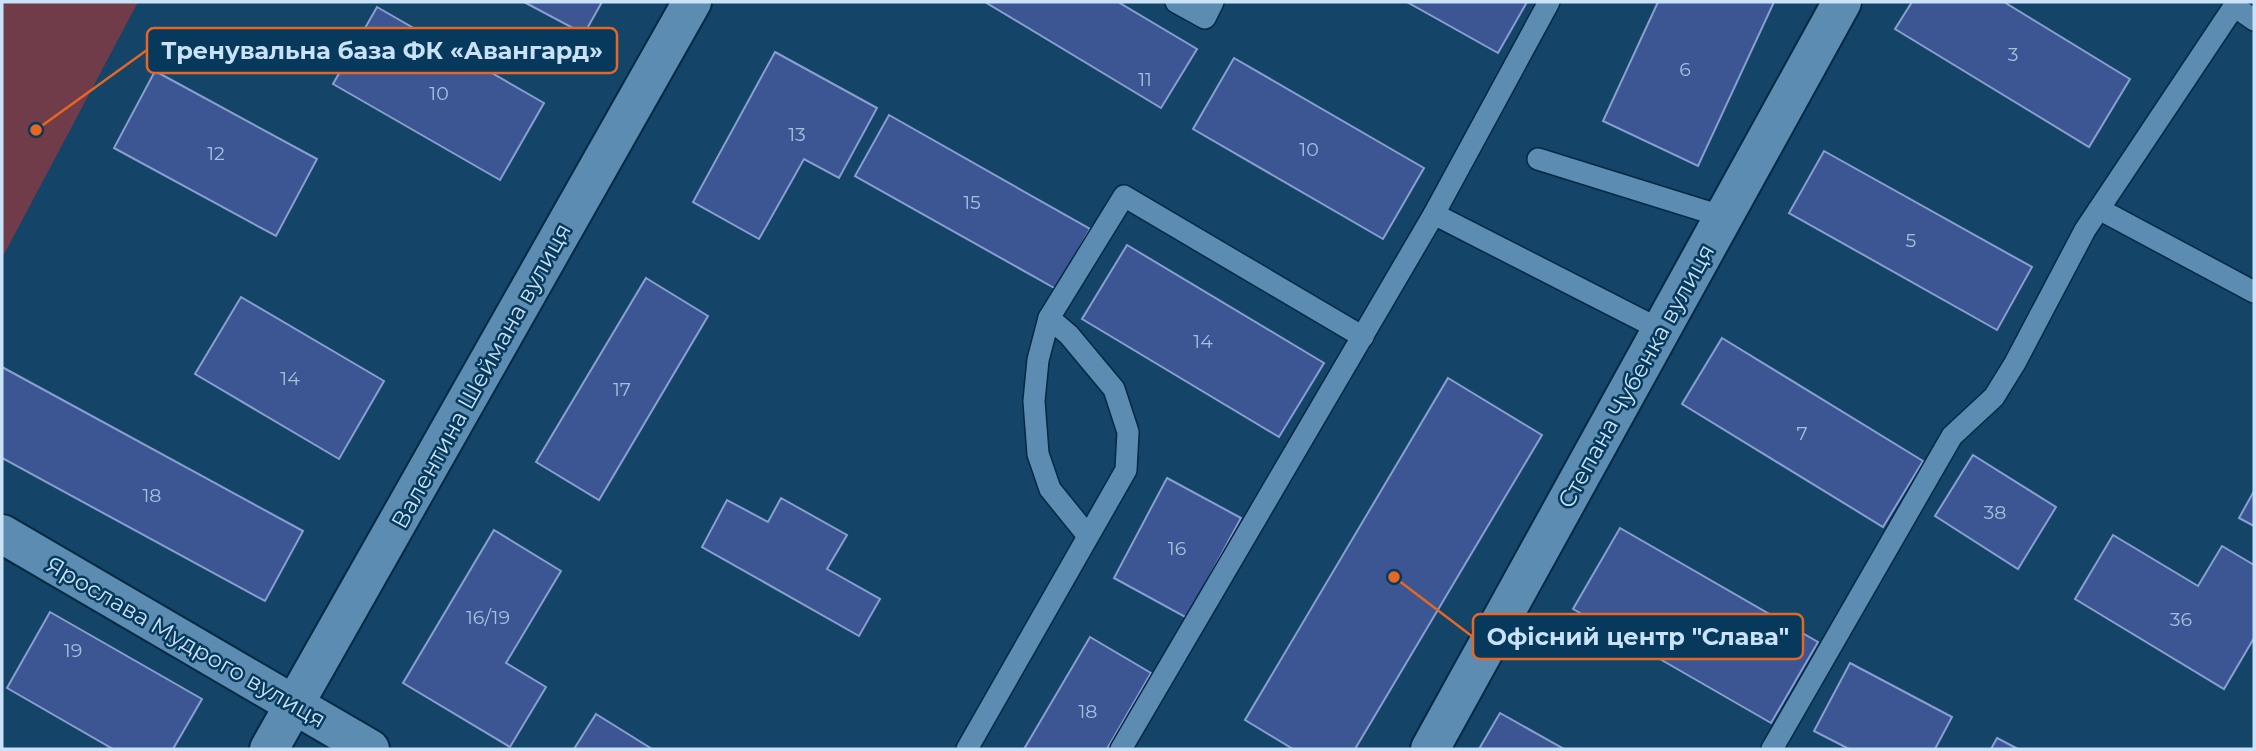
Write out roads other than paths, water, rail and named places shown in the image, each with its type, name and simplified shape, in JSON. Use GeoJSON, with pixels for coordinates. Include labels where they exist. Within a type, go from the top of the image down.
{"type":"FeatureCollection","features":[{"type":"Feature","properties":{"kind":"street","name":"Валентина Шеймана вулиця"},"geometry":{"type":"LineString","coordinates":[[270,749],[692,2]]}},
{"type":"Feature","properties":{"kind":"street","name":"Степана Чубенка вулиця"},"geometry":{"type":"LineString","coordinates":[[1430,749],[1842,2]]}},
{"type":"Feature","properties":{"kind":"street","name":"Ярослава Мудрого вулиця"},"geometry":{"type":"LineString","coordinates":[[2,534],[370,749]]}},
{"type":"Feature","properties":{"kind":"lane"},"geometry":{"type":"LineString","coordinates":[[1176,2],[1205,18],[1213,2]]}},
{"type":"Feature","properties":{"kind":"lane"},"geometry":{"type":"LineString","coordinates":[[1121,749],[1434,214],[1549,2]]}},
{"type":"Feature","properties":{"kind":"lane"},"geometry":{"type":"LineString","coordinates":[[1772,749],[1952,436],[1994,397],[2015,363],[2085,230],[2235,4],[2254,20]]}},
{"type":"Feature","properties":{"kind":"lane"},"geometry":{"type":"LineString","coordinates":[[1538,159],[1724,217]]}},
{"type":"Feature","properties":{"kind":"lane"},"geometry":{"type":"LineString","coordinates":[[1088,536],[1050,489],[1038,454],[1034,401],[1038,360],[1049,318],[1124,196],[1363,337]]}},
{"type":"Feature","properties":{"kind":"lane"},"geometry":{"type":"LineString","coordinates":[[2099,209],[2254,292]]}},
{"type":"Feature","properties":{"kind":"lane"},"geometry":{"type":"LineString","coordinates":[[1434,214],[1661,330]]}},
{"type":"Feature","properties":{"kind":"lane"},"geometry":{"type":"LineString","coordinates":[[967,749],[1126,470],[1128,432],[1114,390],[1076,342],[1049,318]]}},
{"type":"Feature","properties":{"kind":"place","name":"Тренувальна база ФК «Авангард»"},"geometry":{"type":"Point","coordinates":[36,130]}},
{"type":"Feature","properties":{"kind":"place","name":"Офісний центр \"Слава\""},"geometry":{"type":"Point","coordinates":[1394,577]}}]}
